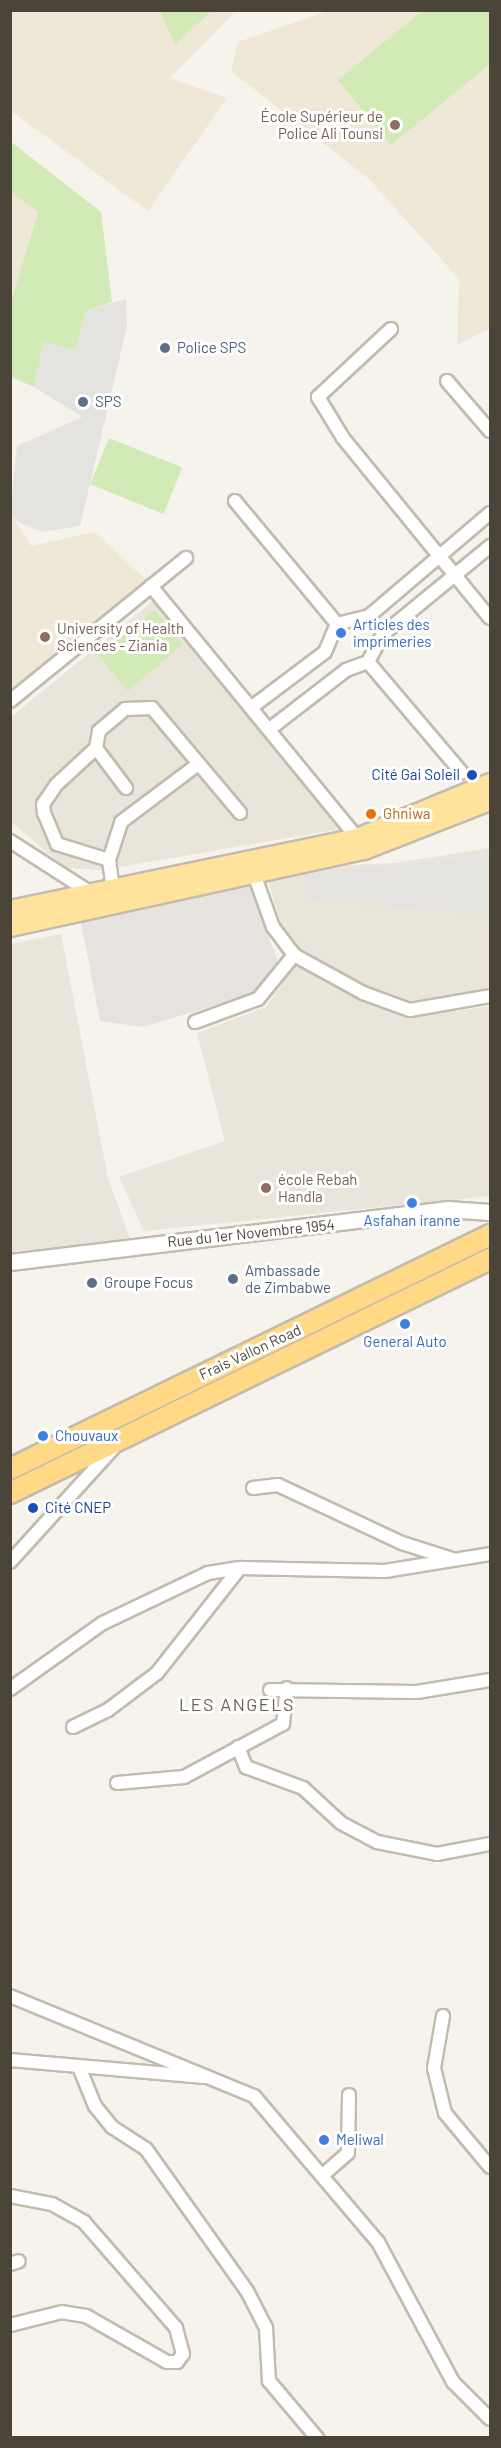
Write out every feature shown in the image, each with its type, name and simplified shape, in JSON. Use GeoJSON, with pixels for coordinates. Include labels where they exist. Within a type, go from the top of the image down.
{"type":"FeatureCollection","features":[{"type":"Feature","properties":{"kind":"highway","name":"Frais Vallon Road"},"geometry":{"type":"LineString","coordinates":[[10,1469],[490,1235]]}},
{"type":"Feature","properties":{"kind":"highway","name":"Frais Vallon Road"},"geometry":{"type":"LineString","coordinates":[[10,1493],[125,1434],[490,1259]]}},
{"type":"Feature","properties":{"kind":"main road"},"geometry":{"type":"LineString","coordinates":[[10,910],[357,838],[490,783]]}},
{"type":"Feature","properties":{"kind":"main road"},"geometry":{"type":"LineString","coordinates":[[10,927],[364,850],[490,801]]}},
{"type":"Feature","properties":{"kind":"street"},"geometry":{"type":"LineString","coordinates":[[391,329],[318,397],[343,438],[442,555],[455,578],[490,618]]}},
{"type":"Feature","properties":{"kind":"street"},"geometry":{"type":"LineString","coordinates":[[447,381],[490,431]]}},
{"type":"Feature","properties":{"kind":"street"},"geometry":{"type":"LineString","coordinates":[[235,501],[337,624]]}},
{"type":"Feature","properties":{"kind":"street"},"geometry":{"type":"LineString","coordinates":[[337,624],[369,616],[490,513]]}},
{"type":"Feature","properties":{"kind":"street"},"geometry":{"type":"LineString","coordinates":[[271,728],[346,670],[368,662],[383,633],[455,578],[490,546]]}},
{"type":"Feature","properties":{"kind":"street"},"geometry":{"type":"LineString","coordinates":[[10,701],[186,558]]}},
{"type":"Feature","properties":{"kind":"street"},"geometry":{"type":"LineString","coordinates":[[151,586],[271,728],[357,838]]}},
{"type":"Feature","properties":{"kind":"street"},"geometry":{"type":"LineString","coordinates":[[369,616],[383,633]]}},
{"type":"Feature","properties":{"kind":"street"},"geometry":{"type":"LineString","coordinates":[[252,707],[325,652],[337,624]]}},
{"type":"Feature","properties":{"kind":"street"},"geometry":{"type":"LineString","coordinates":[[368,662],[462,772]]}},
{"type":"Feature","properties":{"kind":"street"},"geometry":{"type":"LineString","coordinates":[[109,860],[57,844],[44,813],[43,804],[56,786],[96,748],[99,731],[125,709],[152,708],[197,765],[240,813]]}},
{"type":"Feature","properties":{"kind":"street"},"geometry":{"type":"LineString","coordinates":[[96,748],[126,788]]}},
{"type":"Feature","properties":{"kind":"street"},"geometry":{"type":"LineString","coordinates":[[113,889],[109,860],[121,822],[197,765]]}},
{"type":"Feature","properties":{"kind":"street"},"geometry":{"type":"LineString","coordinates":[[10,841],[91,893]]}},
{"type":"Feature","properties":{"kind":"street"},"geometry":{"type":"LineString","coordinates":[[254,874],[273,927],[294,955],[363,993],[410,1010],[490,996]]}},
{"type":"Feature","properties":{"kind":"street"},"geometry":{"type":"LineString","coordinates":[[195,1022],[258,999],[294,955]]}},
{"type":"Feature","properties":{"kind":"street","name":"Rue du 1er Novembre 1954"},"geometry":{"type":"LineString","coordinates":[[10,1262],[447,1209],[490,1212]]}},
{"type":"Feature","properties":{"kind":"street"},"geometry":{"type":"LineString","coordinates":[[10,1562],[125,1434]]}},
{"type":"Feature","properties":{"kind":"street"},"geometry":{"type":"LineString","coordinates":[[253,1488],[278,1485],[402,1544],[454,1560]]}},
{"type":"Feature","properties":{"kind":"street"},"geometry":{"type":"LineString","coordinates":[[10,1689],[103,1623],[153,1596],[208,1572],[240,1568],[384,1571],[490,1554]]}},
{"type":"Feature","properties":{"kind":"street"},"geometry":{"type":"LineString","coordinates":[[73,1728],[108,1710],[157,1673],[240,1568]]}},
{"type":"Feature","properties":{"kind":"street"},"geometry":{"type":"LineString","coordinates":[[270,1690],[287,1688],[417,1692],[490,1680]]}},
{"type":"Feature","properties":{"kind":"street"},"geometry":{"type":"LineString","coordinates":[[117,1783],[184,1777],[283,1724],[287,1688]]}},
{"type":"Feature","properties":{"kind":"street"},"geometry":{"type":"LineString","coordinates":[[237,1748],[246,1767],[303,1788],[341,1822],[376,1842],[437,1854],[490,1844]]}},
{"type":"Feature","properties":{"kind":"street"},"geometry":{"type":"LineString","coordinates":[[10,1996],[215,2078],[254,2096],[325,2174],[378,2242],[453,2382],[490,2420]]}},
{"type":"Feature","properties":{"kind":"street"},"geometry":{"type":"LineString","coordinates":[[443,2016],[434,2068],[445,2113],[490,2167]]}},
{"type":"Feature","properties":{"kind":"street"},"geometry":{"type":"LineString","coordinates":[[10,2060],[215,2078]]}},
{"type":"Feature","properties":{"kind":"street"},"geometry":{"type":"LineString","coordinates":[[79,2067],[95,2106],[112,2127],[146,2149],[247,2290],[266,2328],[269,2380],[317,2438]]}},
{"type":"Feature","properties":{"kind":"street"},"geometry":{"type":"LineString","coordinates":[[325,2174],[348,2154],[349,2095]]}},
{"type":"Feature","properties":{"kind":"street"},"geometry":{"type":"LineString","coordinates":[[10,2196],[52,2204],[84,2222],[176,2328],[183,2354],[177,2362],[167,2362],[86,2316],[62,2312],[10,2325]]}},
{"type":"Feature","properties":{"kind":"shaded area"},"geometry":{"type":"Polygon","coordinates":[[[11,11],[236,11],[170,78],[227,98],[148,211],[11,111],[11,11]]]}},
{"type":"Feature","properties":{"kind":"shaded area","name":"École Supérieur de Police Ali Tounsi"},"geometry":{"type":"Polygon","coordinates":[[[328,11],[490,11],[490,328],[457,345],[459,279],[369,179],[231,71],[238,42],[328,11]]]}},
{"type":"Feature","properties":{"kind":"shaded area"},"geometry":{"type":"Polygon","coordinates":[[[11,193],[38,212],[11,302],[11,193]]]}},
{"type":"Feature","properties":{"kind":"shaded area","name":"SPS"},"geometry":{"type":"Polygon","coordinates":[[[126,299],[127,326],[80,526],[42,532],[18,522],[10,514],[17,446],[82,417],[34,387],[43,341],[75,350],[87,310],[126,299]]]}},
{"type":"Feature","properties":{"kind":"shaded area","name":"University of Health Sciences - Ziania"},"geometry":{"type":"Polygon","coordinates":[[[11,514],[31,546],[95,532],[148,582],[11,693],[11,514]]]}},
{"type":"Feature","properties":{"kind":"shaded area"},"geometry":{"type":"Polygon","coordinates":[[[153,601],[340,829],[102,870],[66,868],[11,822],[10,718],[153,601]]]}},
{"type":"Feature","properties":{"kind":"shaded area"},"geometry":{"type":"Polygon","coordinates":[[[490,848],[490,990],[411,1003],[366,988],[299,949],[282,926],[264,869],[395,863],[490,848]]]}},
{"type":"Feature","properties":{"kind":"shaded area"},"geometry":{"type":"Polygon","coordinates":[[[490,855],[490,915],[305,900],[305,875],[490,855]]]}},
{"type":"Feature","properties":{"kind":"shaded area"},"geometry":{"type":"Polygon","coordinates":[[[248,881],[278,962],[255,993],[143,1027],[100,1021],[80,917],[248,881]]]}},
{"type":"Feature","properties":{"kind":"shaded area"},"geometry":{"type":"Polygon","coordinates":[[[61,934],[108,1178],[130,1239],[11,1252],[11,944],[61,934]]]}},
{"type":"Feature","properties":{"kind":"shaded area"},"geometry":{"type":"Polygon","coordinates":[[[297,964],[363,1000],[414,1017],[490,1006],[490,1196],[144,1231],[119,1177],[225,1141],[197,1033],[266,1007],[297,964]]]}},
{"type":"Feature","properties":{"kind":"green space"},"geometry":{"type":"Polygon","coordinates":[[[423,10],[490,11],[490,64],[391,145],[338,80],[423,10]]]}},
{"type":"Feature","properties":{"kind":"green space"},"geometry":{"type":"Polygon","coordinates":[[[160,11],[211,11],[175,45],[160,11]]]}},
{"type":"Feature","properties":{"kind":"green space"},"geometry":{"type":"Polygon","coordinates":[[[10,141],[101,212],[112,302],[87,310],[75,350],[43,342],[34,387],[11,377],[11,302],[38,212],[11,193],[10,141]]]}},
{"type":"Feature","properties":{"kind":"green space"},"geometry":{"type":"Polygon","coordinates":[[[109,438],[182,468],[164,514],[90,484],[109,438]]]}},
{"type":"Feature","properties":{"kind":"green space"},"geometry":{"type":"Polygon","coordinates":[[[154,610],[183,644],[128,691],[99,656],[154,610]]]}},
{"type":"Feature","properties":{"kind":"place","name":"École Supérieur de Police Ali Tounsi"},"geometry":{"type":"Point","coordinates":[395,125]}},
{"type":"Feature","properties":{"kind":"place","name":"Police SPS"},"geometry":{"type":"Point","coordinates":[165,348]}},
{"type":"Feature","properties":{"kind":"place","name":"SPS"},"geometry":{"type":"Point","coordinates":[83,402]}},
{"type":"Feature","properties":{"kind":"place","name":"Articles des imprimeries"},"geometry":{"type":"Point","coordinates":[341,633]}},
{"type":"Feature","properties":{"kind":"place","name":"University of Health Sciences - Ziania"},"geometry":{"type":"Point","coordinates":[45,637]}},
{"type":"Feature","properties":{"kind":"place","name":"Cité Gai Soleil"},"geometry":{"type":"Point","coordinates":[472,775]}},
{"type":"Feature","properties":{"kind":"place","name":"Ghniwa"},"geometry":{"type":"Point","coordinates":[371,814]}},
{"type":"Feature","properties":{"kind":"place","name":"école Rebah Handla"},"geometry":{"type":"Point","coordinates":[266,1188]}},
{"type":"Feature","properties":{"kind":"place","name":"Asfahan iranne"},"geometry":{"type":"Point","coordinates":[412,1203]}},
{"type":"Feature","properties":{"kind":"place","name":"Ambassade de Zimbabwe"},"geometry":{"type":"Point","coordinates":[233,1279]}},
{"type":"Feature","properties":{"kind":"place","name":"Groupe Focus"},"geometry":{"type":"Point","coordinates":[92,1283]}},
{"type":"Feature","properties":{"kind":"place","name":"General Auto"},"geometry":{"type":"Point","coordinates":[405,1324]}},
{"type":"Feature","properties":{"kind":"place","name":"Chouvaux"},"geometry":{"type":"Point","coordinates":[43,1436]}},
{"type":"Feature","properties":{"kind":"place","name":"Cité CNEP"},"geometry":{"type":"Point","coordinates":[33,1508]}},
{"type":"Feature","properties":{"kind":"place","name":"Meliwal"},"geometry":{"type":"Point","coordinates":[324,2140]}},
{"type":"Feature","properties":{"kind":"district","name":"LES ANGELS"},"geometry":{"type":"Point","coordinates":[237,1704]}}]}
